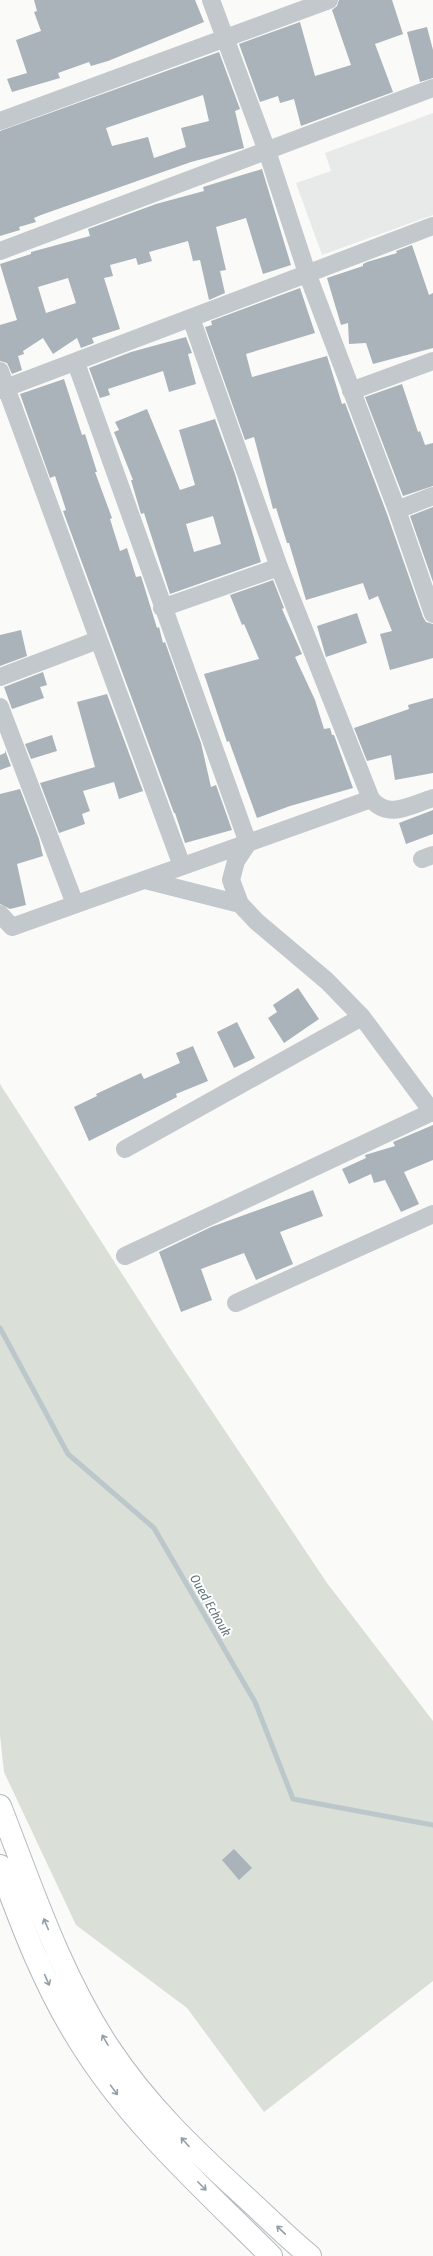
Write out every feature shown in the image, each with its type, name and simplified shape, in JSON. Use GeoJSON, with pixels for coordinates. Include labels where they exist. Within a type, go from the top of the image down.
{"type":"FeatureCollection","features":[{"type":"Feature","properties":{"kind":"street"},"geometry":{"type":"LineString","coordinates":[[211,0],[267,151],[307,273],[397,510],[433,614]]}},
{"type":"Feature","properties":{"kind":"street"},"geometry":{"type":"LineString","coordinates":[[0,121],[329,0]]}},
{"type":"Feature","properties":{"kind":"street"},"geometry":{"type":"LineString","coordinates":[[0,251],[433,88]]}},
{"type":"Feature","properties":{"kind":"street"},"geometry":{"type":"LineString","coordinates":[[182,866],[2,383],[76,363],[307,273],[433,226]]}},
{"type":"Feature","properties":{"kind":"street"},"geometry":{"type":"LineString","coordinates":[[191,318],[279,567],[371,799],[379,808],[388,811],[433,798]]}},
{"type":"Feature","properties":{"kind":"street"},"geometry":{"type":"LineString","coordinates":[[351,391],[433,361]]}},
{"type":"Feature","properties":{"kind":"street"},"geometry":{"type":"LineString","coordinates":[[76,363],[162,608],[248,843]]}},
{"type":"Feature","properties":{"kind":"street"},"geometry":{"type":"LineString","coordinates":[[397,510],[433,496]]}},
{"type":"Feature","properties":{"kind":"street"},"geometry":{"type":"LineString","coordinates":[[162,608],[279,567]]}},
{"type":"Feature","properties":{"kind":"street"},"geometry":{"type":"LineString","coordinates":[[0,677],[98,640]]}},
{"type":"Feature","properties":{"kind":"street"},"geometry":{"type":"LineString","coordinates":[[0,707],[75,904]]}},
{"type":"Feature","properties":{"kind":"street"},"geometry":{"type":"LineString","coordinates":[[0,914],[12,927],[371,799]]}},
{"type":"Feature","properties":{"kind":"street"},"geometry":{"type":"LineString","coordinates":[[125,1256],[433,1113],[362,1017],[327,982],[257,922],[240,904],[231,880],[236,861],[248,843]]}},
{"type":"Feature","properties":{"kind":"street"},"geometry":{"type":"LineString","coordinates":[[145,880],[240,904]]}},
{"type":"Feature","properties":{"kind":"street"},"geometry":{"type":"LineString","coordinates":[[125,1149],[362,1017]]}},
{"type":"Feature","properties":{"kind":"street"},"geometry":{"type":"LineString","coordinates":[[236,1303],[433,1214]]}},
{"type":"Feature","properties":{"kind":"street"},"geometry":{"type":"LineString","coordinates":[[0,1806],[46,1926],[82,2000],[109,2048],[144,2096],[190,2147],[310,2256]]}},
{"type":"Feature","properties":{"kind":"street"},"geometry":{"type":"LineString","coordinates":[[0,1866],[22,1925],[54,1995],[80,2042],[124,2103],[181,2165],[271,2256]]}},
{"type":"Feature","properties":{"kind":"shaded area"},"geometry":{"type":"Polygon","coordinates":[[[433,113],[433,215],[322,255],[296,183],[331,171],[325,153],[433,113]]]}},
{"type":"Feature","properties":{"kind":"shaded area"},"geometry":{"type":"Polygon","coordinates":[[[0,1084],[171,1350],[327,1583],[433,1721],[433,1981],[264,2112],[187,2008],[76,1925],[4,1772],[0,1735],[0,1084]]]}},
{"type":"Feature","properties":{"kind":"building"},"geometry":{"type":"Polygon","coordinates":[[[34,0],[195,0],[204,22],[108,61],[91,66],[89,62],[58,73],[60,78],[12,92],[7,79],[27,73],[16,40],[41,31],[34,12],[37,11],[34,0]]]}},
{"type":"Feature","properties":{"kind":"building"},"geometry":{"type":"Polygon","coordinates":[[[339,0],[392,0],[403,34],[375,44],[393,92],[301,126],[294,99],[280,103],[278,96],[260,102],[239,44],[300,22],[315,76],[351,65],[332,10],[337,6],[339,0]]]}},
{"type":"Feature","properties":{"kind":"building"},"geometry":{"type":"Polygon","coordinates":[[[427,27],[433,50],[433,78],[420,82],[407,32],[427,27]]]}},
{"type":"Feature","properties":{"kind":"building"},"geometry":{"type":"Polygon","coordinates":[[[219,52],[240,109],[235,111],[244,148],[191,162],[41,215],[34,218],[36,222],[19,227],[20,230],[0,236],[0,131],[219,52]],[[203,95],[106,128],[112,146],[148,137],[154,158],[186,147],[181,128],[209,121],[203,95]]]}},
{"type":"Feature","properties":{"kind":"building"},"geometry":{"type":"Polygon","coordinates":[[[262,169],[291,265],[263,274],[246,218],[216,227],[226,270],[220,271],[225,293],[209,300],[200,260],[193,261],[188,241],[149,252],[152,261],[138,265],[136,258],[110,265],[113,276],[104,278],[120,329],[92,338],[94,343],[81,348],[77,338],[53,354],[43,338],[23,351],[24,354],[18,356],[22,370],[12,374],[7,363],[0,361],[0,325],[17,320],[0,264],[31,254],[31,252],[90,236],[88,229],[156,204],[204,191],[203,187],[262,169]],[[68,278],[38,287],[46,313],[76,303],[68,278]]]}},
{"type":"Feature","properties":{"kind":"building"},"geometry":{"type":"Polygon","coordinates":[[[412,245],[429,295],[433,293],[433,348],[373,364],[366,343],[349,344],[348,323],[341,325],[327,278],[363,266],[363,264],[367,262],[397,253],[396,251],[412,245]]]}},
{"type":"Feature","properties":{"kind":"building"},"geometry":{"type":"Polygon","coordinates":[[[300,288],[315,333],[246,354],[252,377],[327,356],[342,404],[345,403],[387,514],[423,617],[426,622],[433,624],[433,658],[390,670],[380,634],[392,631],[378,596],[369,600],[363,583],[306,600],[289,543],[287,543],[276,508],[273,509],[254,437],[245,440],[205,327],[212,325],[211,321],[300,288]]]}},
{"type":"Feature","properties":{"kind":"building"},"geometry":{"type":"Polygon","coordinates":[[[186,337],[192,353],[188,354],[196,384],[169,392],[163,371],[108,389],[110,395],[100,398],[89,368],[131,352],[186,337]]]}},
{"type":"Feature","properties":{"kind":"building"},"geometry":{"type":"Polygon","coordinates":[[[64,379],[82,435],[85,434],[97,472],[95,472],[112,518],[110,519],[120,551],[127,548],[136,577],[141,576],[157,628],[159,627],[163,643],[165,642],[201,743],[211,787],[216,785],[232,830],[185,843],[63,511],[66,510],[55,476],[50,478],[20,394],[64,379]]]}},
{"type":"Feature","properties":{"kind":"building"},"geometry":{"type":"Polygon","coordinates":[[[402,384],[418,432],[420,431],[425,445],[433,443],[433,486],[403,496],[365,397],[402,384]]]}},
{"type":"Feature","properties":{"kind":"building"},"geometry":{"type":"Polygon","coordinates":[[[147,409],[180,490],[195,485],[179,430],[215,419],[235,474],[261,562],[170,594],[144,513],[141,514],[131,480],[133,480],[114,432],[119,430],[115,422],[147,409]],[[213,516],[186,524],[194,552],[221,544],[213,516]]]}},
{"type":"Feature","properties":{"kind":"building"},"geometry":{"type":"Polygon","coordinates":[[[433,507],[433,582],[410,516],[433,507]]]}},
{"type":"Feature","properties":{"kind":"building"},"geometry":{"type":"Polygon","coordinates":[[[273,580],[284,608],[282,609],[302,654],[295,657],[315,700],[324,729],[330,728],[332,735],[334,735],[353,788],[290,806],[257,818],[229,741],[227,742],[204,674],[259,659],[244,624],[242,625],[230,595],[273,580]]]}},
{"type":"Feature","properties":{"kind":"building"},"geometry":{"type":"Polygon","coordinates":[[[357,613],[367,643],[326,657],[317,626],[357,613]]]}},
{"type":"Feature","properties":{"kind":"building"},"geometry":{"type":"Polygon","coordinates":[[[21,630],[27,656],[0,666],[0,635],[21,630]]]}},
{"type":"Feature","properties":{"kind":"building"},"geometry":{"type":"Polygon","coordinates":[[[43,672],[47,685],[40,687],[44,698],[12,709],[4,687],[43,672]]]}},
{"type":"Feature","properties":{"kind":"building"},"geometry":{"type":"Polygon","coordinates":[[[107,694],[143,791],[119,799],[114,782],[83,791],[90,811],[82,814],[85,824],[59,833],[40,783],[95,767],[77,702],[107,694]]]}},
{"type":"Feature","properties":{"kind":"building"},"geometry":{"type":"Polygon","coordinates":[[[433,698],[433,773],[395,780],[391,755],[367,761],[354,728],[409,709],[408,705],[433,698]]]}},
{"type":"Feature","properties":{"kind":"building"},"geometry":{"type":"Polygon","coordinates":[[[52,735],[57,751],[31,759],[25,744],[52,735]]]}},
{"type":"Feature","properties":{"kind":"building"},"geometry":{"type":"Polygon","coordinates":[[[5,750],[11,766],[0,770],[0,755],[5,753],[5,750]]]}},
{"type":"Feature","properties":{"kind":"building"},"geometry":{"type":"Polygon","coordinates":[[[20,789],[39,839],[43,856],[17,864],[26,905],[10,909],[0,904],[0,794],[20,789]]]}},
{"type":"Feature","properties":{"kind":"building"},"geometry":{"type":"Polygon","coordinates":[[[433,810],[433,834],[406,844],[399,823],[433,810]]]}},
{"type":"Feature","properties":{"kind":"building"},"geometry":{"type":"Polygon","coordinates":[[[298,988],[319,1019],[284,1043],[268,1018],[277,1012],[273,1005],[298,988]]]}},
{"type":"Feature","properties":{"kind":"building"},"geometry":{"type":"Polygon","coordinates":[[[237,1022],[255,1058],[234,1068],[217,1032],[237,1022]]]}},
{"type":"Feature","properties":{"kind":"building"},"geometry":{"type":"Polygon","coordinates":[[[193,1046],[208,1081],[176,1094],[177,1097],[89,1141],[74,1107],[97,1096],[96,1094],[141,1073],[144,1079],[180,1063],[176,1053],[193,1046]]]}},
{"type":"Feature","properties":{"kind":"building"},"geometry":{"type":"Polygon","coordinates":[[[433,1125],[433,1160],[404,1172],[419,1204],[401,1212],[385,1180],[374,1183],[371,1174],[349,1184],[342,1169],[366,1158],[365,1155],[395,1146],[393,1142],[433,1125]]]}},
{"type":"Feature","properties":{"kind":"building"},"geometry":{"type":"Polygon","coordinates":[[[313,1190],[323,1216],[280,1232],[293,1264],[256,1280],[244,1253],[201,1269],[212,1300],[181,1312],[159,1252],[211,1227],[313,1190]]]}},
{"type":"Feature","properties":{"kind":"building"},"geometry":{"type":"Polygon","coordinates":[[[234,1849],[252,1868],[239,1880],[222,1860],[234,1849]]]}},
{"type":"Feature","properties":{"kind":"waterway","name":"Oued Echouk"},"geometry":{"type":"LineString","coordinates":[[0,1328],[68,1454],[154,1528],[255,1702],[293,1799],[433,1825]]}}]}
